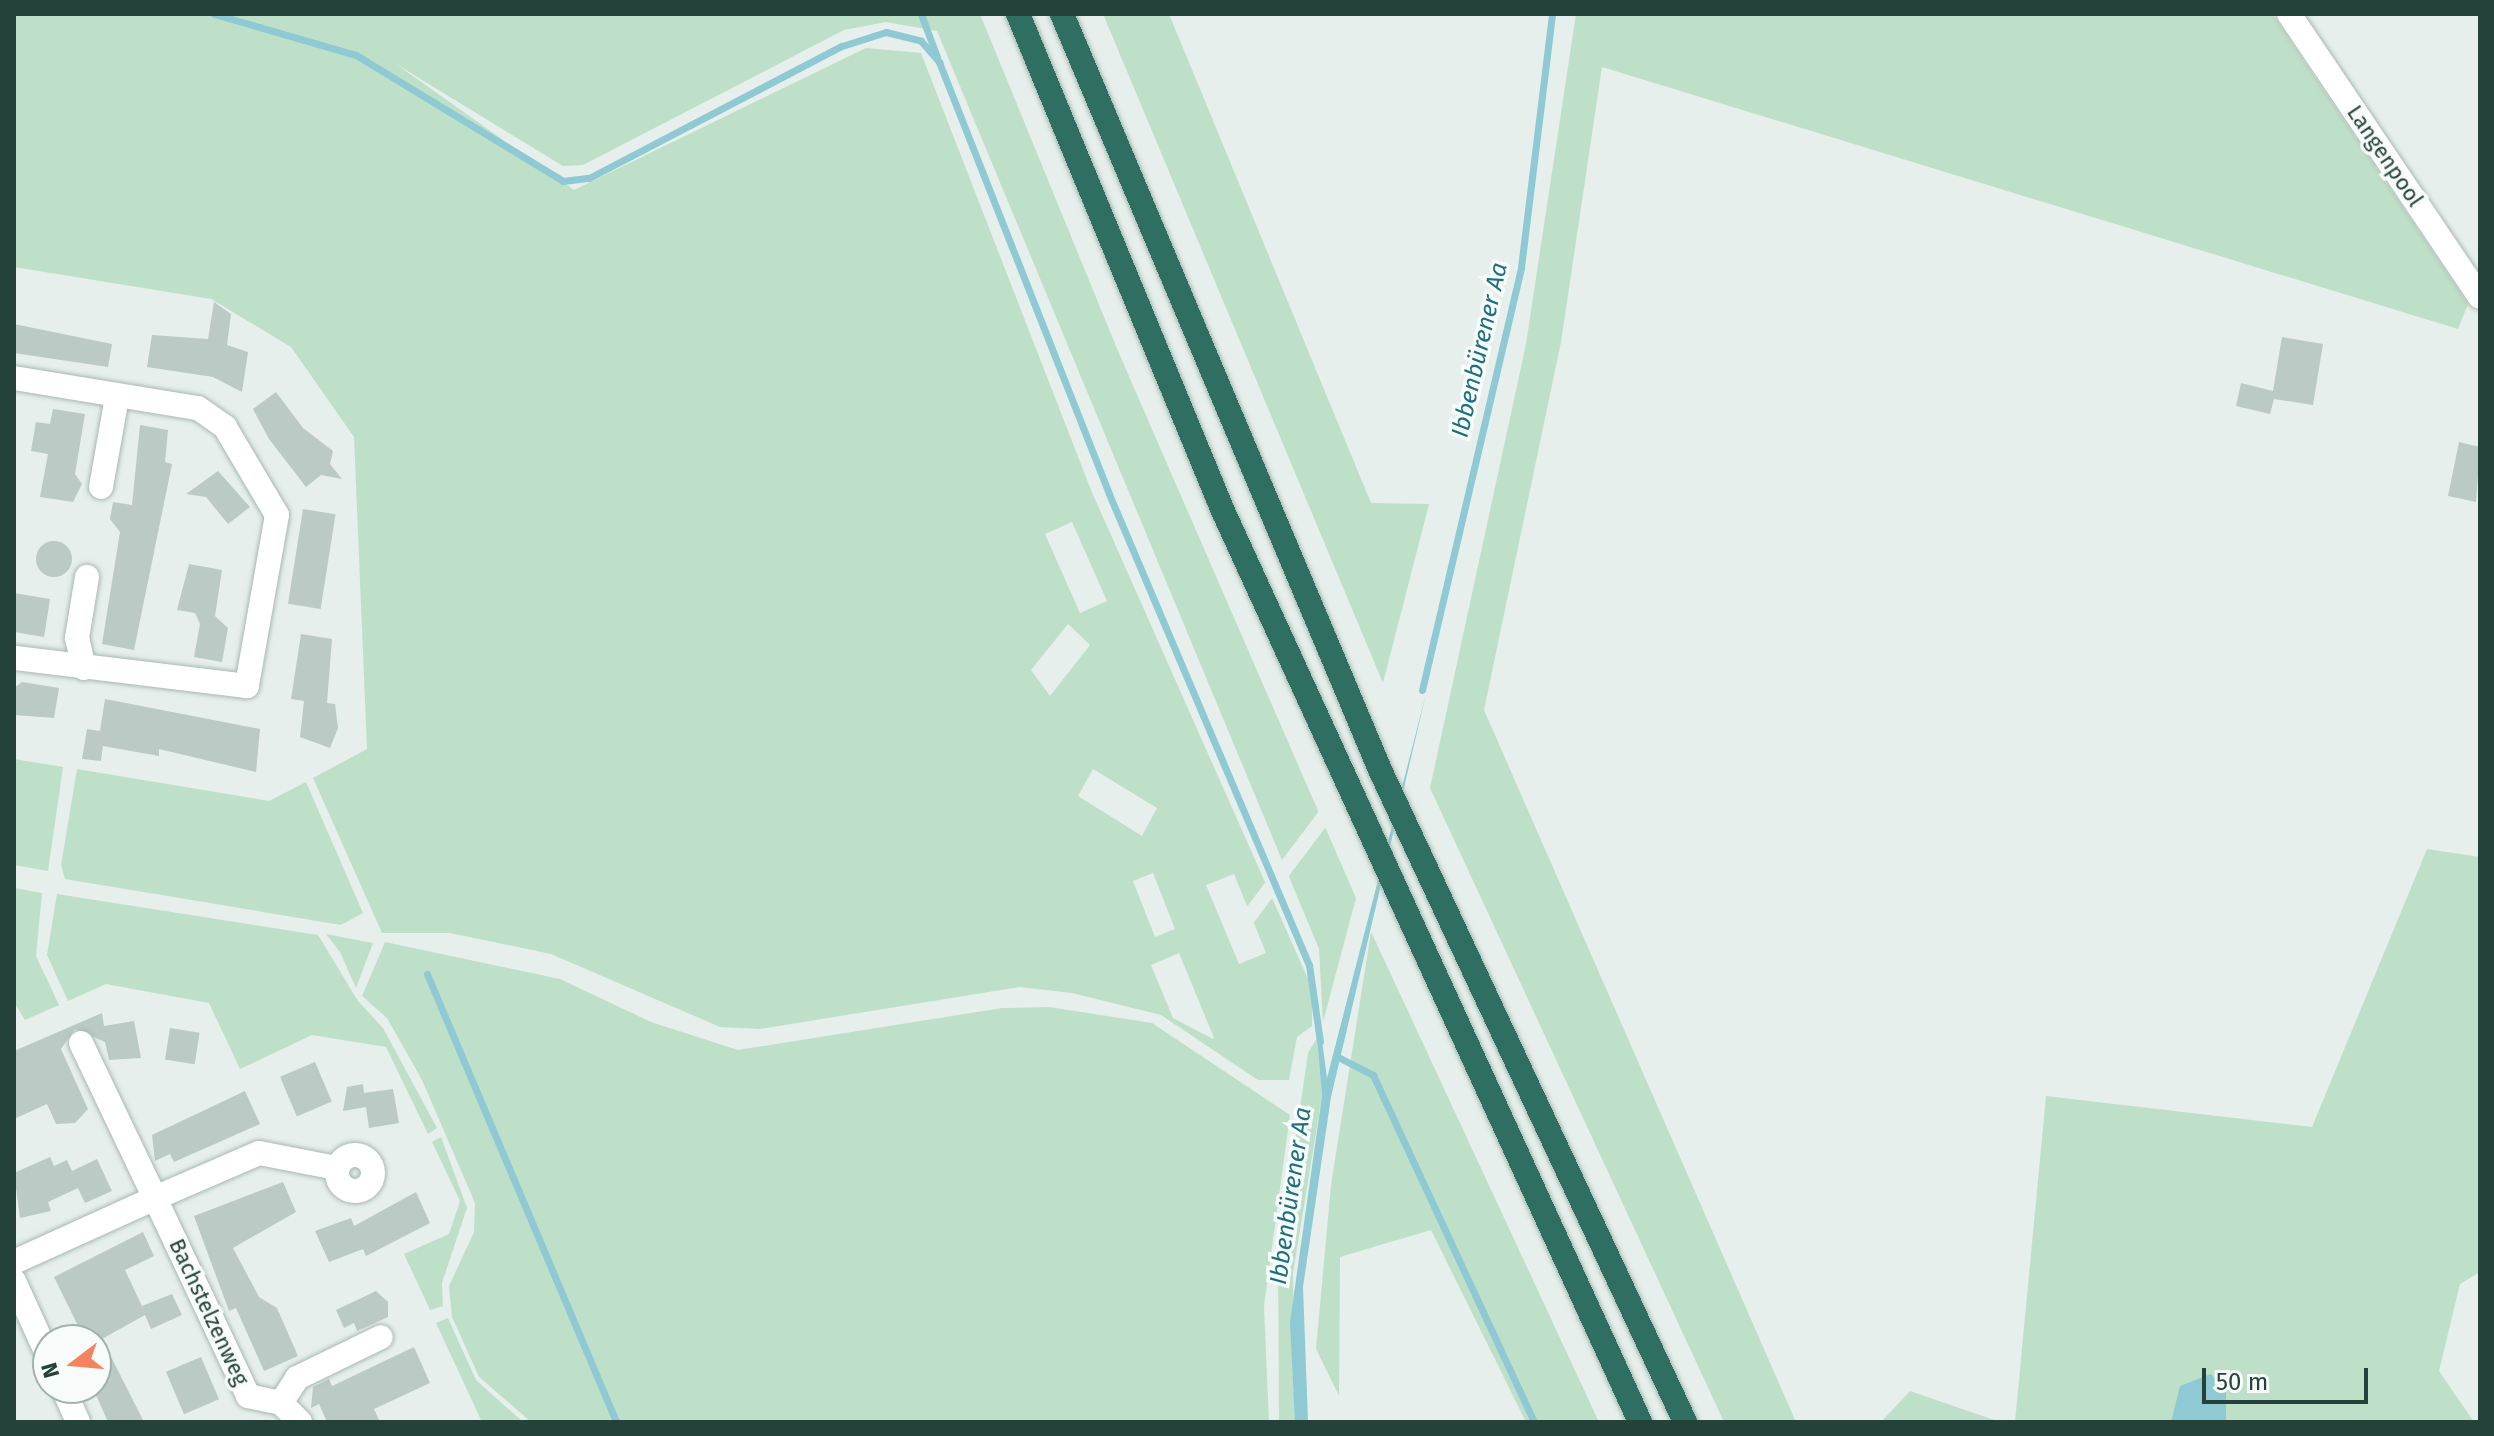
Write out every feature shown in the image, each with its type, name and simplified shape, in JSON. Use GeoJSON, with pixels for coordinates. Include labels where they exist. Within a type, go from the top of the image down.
{"type":"FeatureCollection","features":[{"type":"Feature","properties":{"kind":"highway"},"geometry":{"type":"LineString","coordinates":[[1018,14],[1223,511],[1640,1422]]}},
{"type":"Feature","properties":{"kind":"highway"},"geometry":{"type":"LineString","coordinates":[[1062,14],[1381,772],[1685,1422]]}},
{"type":"Feature","properties":{"kind":"street","name":"Langenpool"},"geometry":{"type":"LineString","coordinates":[[2289,14],[2480,297]]}},
{"type":"Feature","properties":{"kind":"street"},"geometry":{"type":"LineString","coordinates":[[14,378],[198,408],[225,427],[269,491],[275,530],[247,686],[14,658]]}},
{"type":"Feature","properties":{"kind":"street"},"geometry":{"type":"LineString","coordinates":[[101,487],[117,397]]}},
{"type":"Feature","properties":{"kind":"street"},"geometry":{"type":"LineString","coordinates":[[84,668],[77,638],[87,577]]}},
{"type":"Feature","properties":{"kind":"street","name":"Bachstelzenweg"},"geometry":{"type":"LineString","coordinates":[[81,1043],[248,1396],[281,1403],[300,1422]]}},
{"type":"Feature","properties":{"kind":"street"},"geometry":{"type":"LineString","coordinates":[[14,1262],[259,1153],[337,1168]]}},
{"type":"Feature","properties":{"kind":"street"},"geometry":{"type":"LineString","coordinates":[[14,1281],[33,1324]]}},
{"type":"Feature","properties":{"kind":"street"},"geometry":{"type":"LineString","coordinates":[[281,1403],[297,1378],[381,1337]]}},
{"type":"Feature","properties":{"kind":"green space"},"geometry":{"type":"Polygon","coordinates":[[[14,14],[980,14],[1118,351],[1356,898],[1323,1022],[1319,949],[937,31],[886,22],[844,30],[583,165],[563,166],[396,64],[574,190],[866,48],[921,53],[1091,490],[1312,988],[1312,1026],[1297,1037],[1289,1080],[1258,1080],[1161,1015],[1072,993],[1019,987],[760,1029],[720,1027],[551,954],[450,933],[382,933],[313,778],[367,749],[354,437],[291,347],[211,299],[14,267],[14,14]],[[1072,522],[1045,534],[1080,613],[1107,601],[1072,522]],[[1068,624],[1031,670],[1050,696],[1090,645],[1068,624]],[[1093,769],[1078,796],[1142,836],[1157,808],[1093,769]],[[1153,873],[1133,881],[1155,937],[1175,929],[1153,873]],[[1234,874],[1206,885],[1239,964],[1266,953],[1234,874]],[[1179,953],[1151,965],[1173,1018],[1214,1038],[1179,953]]]}},
{"type":"Feature","properties":{"kind":"green space"},"geometry":{"type":"Polygon","coordinates":[[[1103,14],[1169,14],[1371,503],[1429,504],[1383,683],[1103,14]]]}},
{"type":"Feature","properties":{"kind":"green space"},"geometry":{"type":"Polygon","coordinates":[[[1576,14],[2272,14],[2468,304],[2458,329],[1602,67],[1561,342],[1484,710],[1796,1422],[1724,1422],[1430,788],[1526,344],[1576,14]]]}},
{"type":"Feature","properties":{"kind":"green space"},"geometry":{"type":"Polygon","coordinates":[[[14,759],[63,767],[48,871],[14,865],[14,759]]]}},
{"type":"Feature","properties":{"kind":"green space"},"geometry":{"type":"Polygon","coordinates":[[[77,769],[269,801],[306,782],[363,913],[341,925],[65,879],[61,865],[77,769]]]}},
{"type":"Feature","properties":{"kind":"green space"},"geometry":{"type":"Polygon","coordinates":[[[2427,849],[2480,857],[2480,1272],[2460,1284],[2439,1371],[2474,1422],[2015,1422],[2046,1096],[2312,1127],[2427,849]]]}},
{"type":"Feature","properties":{"kind":"green space"},"geometry":{"type":"Polygon","coordinates":[[[14,888],[42,893],[36,956],[59,1005],[25,1020],[14,1002],[14,888]]]}},
{"type":"Feature","properties":{"kind":"green space"},"geometry":{"type":"Polygon","coordinates":[[[57,894],[318,935],[358,1001],[383,1028],[437,1128],[428,1134],[386,1047],[312,1035],[240,1069],[209,1003],[106,984],[68,1001],[47,955],[57,894]]]}},
{"type":"Feature","properties":{"kind":"green space"},"geometry":{"type":"Polygon","coordinates":[[[1371,932],[1599,1422],[1526,1422],[1431,1230],[1340,1257],[1339,1396],[1316,1349],[1331,1185],[1371,932]]]}},
{"type":"Feature","properties":{"kind":"green space"},"geometry":{"type":"Polygon","coordinates":[[[326,934],[373,943],[356,988],[340,952],[326,934]]]}},
{"type":"Feature","properties":{"kind":"green space"},"geometry":{"type":"Polygon","coordinates":[[[385,942],[560,979],[651,1022],[738,1050],[1002,1008],[1049,1007],[1152,1023],[1290,1115],[1264,1306],[1269,1422],[531,1422],[479,1377],[452,1317],[449,1286],[474,1232],[475,1203],[422,1080],[387,1018],[362,996],[385,942]]]}},
{"type":"Feature","properties":{"kind":"green space"},"geometry":{"type":"Polygon","coordinates":[[[1317,1038],[1322,1096],[1293,1273],[1295,1422],[1279,1422],[1278,1260],[1308,1053],[1317,1038]]]}},
{"type":"Feature","properties":{"kind":"green space"},"geometry":{"type":"Polygon","coordinates":[[[441,1137],[467,1208],[442,1283],[443,1306],[430,1310],[404,1254],[449,1234],[460,1201],[432,1142],[441,1137]]]}},
{"type":"Feature","properties":{"kind":"green space"},"geometry":{"type":"Polygon","coordinates":[[[448,1318],[476,1380],[523,1422],[481,1420],[436,1323],[448,1318]]]}},
{"type":"Feature","properties":{"kind":"green space"},"geometry":{"type":"Polygon","coordinates":[[[1910,1391],[2000,1422],[1881,1422],[1910,1391]]]}},
{"type":"Feature","properties":{"kind":"water"},"geometry":{"type":"Polygon","coordinates":[[[1426,694],[1331,1097],[1303,1287],[1308,1422],[1295,1422],[1290,1322],[1322,1096],[1317,1038],[1321,1033],[1327,1078],[1426,694]]]}},
{"type":"Feature","properties":{"kind":"water"},"geometry":{"type":"Polygon","coordinates":[[[2211,1374],[2226,1391],[2226,1422],[2171,1422],[2180,1386],[2211,1374]]]}},
{"type":"Feature","properties":{"kind":"pier"},"geometry":{"type":"Polygon","coordinates":[[[1414,685],[1426,694],[1242,938],[1230,929],[1414,685]]]}},
{"type":"Feature","properties":{"kind":"building"},"geometry":{"type":"Polygon","coordinates":[[[214,302],[231,314],[227,345],[248,352],[242,392],[213,377],[147,367],[152,335],[208,339],[214,302]]]}},
{"type":"Feature","properties":{"kind":"building"},"geometry":{"type":"Polygon","coordinates":[[[14,324],[112,344],[108,367],[14,353],[14,324]]]}},
{"type":"Feature","properties":{"kind":"building"},"geometry":{"type":"Polygon","coordinates":[[[2282,337],[2323,344],[2313,405],[2274,399],[2270,414],[2236,406],[2241,383],[2273,391],[2282,337]]]}},
{"type":"Feature","properties":{"kind":"building"},"geometry":{"type":"Polygon","coordinates":[[[276,392],[303,428],[333,451],[330,464],[342,479],[321,475],[306,487],[269,439],[253,409],[276,392]]]}},
{"type":"Feature","properties":{"kind":"building"},"geometry":{"type":"Polygon","coordinates":[[[53,409],[85,414],[75,474],[82,484],[73,502],[40,497],[48,454],[31,451],[36,422],[50,424],[53,409]]]}},
{"type":"Feature","properties":{"kind":"building"},"geometry":{"type":"Polygon","coordinates":[[[140,425],[168,430],[165,462],[172,464],[134,650],[102,644],[120,532],[110,519],[113,502],[132,505],[140,425]]]}},
{"type":"Feature","properties":{"kind":"building"},"geometry":{"type":"Polygon","coordinates":[[[2459,442],[2480,447],[2476,502],[2448,496],[2459,442]]]}},
{"type":"Feature","properties":{"kind":"building"},"geometry":{"type":"Polygon","coordinates":[[[218,471],[250,507],[228,524],[206,497],[186,494],[218,471]]]}},
{"type":"Feature","properties":{"kind":"building"},"geometry":{"type":"Polygon","coordinates":[[[303,509],[336,514],[321,609],[288,604],[303,509]]]}},
{"type":"Feature","properties":{"kind":"building"},"geometry":{"type":"Polygon","coordinates":[[[54,541],[67,546],[72,559],[67,572],[54,577],[41,572],[36,559],[41,546],[54,541]]]}},
{"type":"Feature","properties":{"kind":"building"},"geometry":{"type":"Polygon","coordinates":[[[189,564],[222,570],[215,616],[228,628],[222,662],[194,657],[200,624],[195,613],[177,610],[189,564]]]}},
{"type":"Feature","properties":{"kind":"building"},"geometry":{"type":"Polygon","coordinates":[[[14,593],[50,599],[44,637],[14,632],[14,593]]]}},
{"type":"Feature","properties":{"kind":"building"},"geometry":{"type":"Polygon","coordinates":[[[301,634],[332,639],[327,703],[335,704],[338,728],[330,748],[300,737],[304,701],[291,699],[301,634]]]}},
{"type":"Feature","properties":{"kind":"building"},"geometry":{"type":"Polygon","coordinates":[[[22,682],[59,688],[54,718],[14,715],[14,688],[22,682]]]}},
{"type":"Feature","properties":{"kind":"building"},"geometry":{"type":"Polygon","coordinates":[[[105,699],[260,729],[256,772],[159,749],[159,756],[103,746],[101,761],[82,759],[87,729],[100,731],[105,699]]]}},
{"type":"Feature","properties":{"kind":"building"},"geometry":{"type":"Polygon","coordinates":[[[102,1013],[104,1026],[134,1021],[141,1058],[109,1060],[105,1042],[75,1029],[61,1049],[88,1109],[75,1123],[56,1124],[47,1104],[14,1119],[14,1051],[102,1013]]]}},
{"type":"Feature","properties":{"kind":"building"},"geometry":{"type":"Polygon","coordinates":[[[170,1028],[200,1033],[195,1064],[165,1060],[170,1028]]]}},
{"type":"Feature","properties":{"kind":"building"},"geometry":{"type":"Polygon","coordinates":[[[315,1062],[332,1102],[297,1116],[280,1077],[315,1062]]]}},
{"type":"Feature","properties":{"kind":"building"},"geometry":{"type":"Polygon","coordinates":[[[363,1084],[364,1093],[393,1089],[399,1123],[369,1128],[366,1107],[343,1111],[347,1087],[363,1084]]]}},
{"type":"Feature","properties":{"kind":"building"},"geometry":{"type":"Polygon","coordinates":[[[245,1091],[260,1124],[174,1162],[170,1154],[155,1161],[152,1135],[245,1091]]]}},
{"type":"Feature","properties":{"kind":"building"},"geometry":{"type":"Polygon","coordinates":[[[50,1157],[54,1166],[67,1160],[72,1171],[97,1159],[112,1191],[85,1203],[78,1188],[48,1202],[51,1211],[20,1218],[14,1173],[50,1157]]]}},
{"type":"Feature","properties":{"kind":"building"},"geometry":{"type":"Polygon","coordinates":[[[283,1182],[296,1212],[233,1248],[259,1297],[277,1308],[298,1356],[264,1371],[236,1308],[229,1311],[194,1216],[283,1182]]]}},
{"type":"Feature","properties":{"kind":"building"},"geometry":{"type":"Polygon","coordinates":[[[416,1192],[430,1223],[366,1256],[363,1249],[329,1262],[315,1231],[351,1218],[354,1226],[416,1192]]]}},
{"type":"Feature","properties":{"kind":"building"},"geometry":{"type":"Polygon","coordinates":[[[143,1232],[154,1256],[125,1270],[142,1306],[172,1294],[182,1315],[151,1329],[145,1315],[112,1333],[112,1324],[77,1324],[54,1277],[143,1232]]]}},
{"type":"Feature","properties":{"kind":"building"},"geometry":{"type":"Polygon","coordinates":[[[376,1291],[388,1302],[388,1317],[357,1331],[354,1323],[344,1328],[336,1310],[376,1291]]]}},
{"type":"Feature","properties":{"kind":"building"},"geometry":{"type":"Polygon","coordinates":[[[414,1347],[430,1383],[374,1409],[380,1422],[327,1422],[319,1404],[311,1408],[313,1387],[329,1379],[332,1386],[414,1347]]]}},
{"type":"Feature","properties":{"kind":"building"},"geometry":{"type":"Polygon","coordinates":[[[201,1357],[219,1399],[184,1414],[166,1372],[201,1357]]]}},
{"type":"Feature","properties":{"kind":"building"},"geometry":{"type":"Polygon","coordinates":[[[112,1359],[144,1422],[108,1422],[100,1404],[112,1404],[112,1359]]]}},
{"type":"Feature","properties":{"kind":"waterway"},"geometry":{"type":"LineString","coordinates":[[214,14],[356,55],[563,181],[589,178],[842,46],[886,32],[921,41],[939,62],[1109,494],[1309,965],[1320,1041]]}},
{"type":"Feature","properties":{"kind":"waterway"},"geometry":{"type":"LineString","coordinates":[[921,14],[937,57]]}},
{"type":"Feature","properties":{"kind":"waterway","name":"Ibbenbürener Aa"},"geometry":{"type":"LineString","coordinates":[[1422,690],[1521,267],[1552,14]]}},
{"type":"Feature","properties":{"kind":"waterway"},"geometry":{"type":"LineString","coordinates":[[427,974],[616,1422]]}},
{"type":"Feature","properties":{"kind":"waterway"},"geometry":{"type":"LineString","coordinates":[[1336,1056],[1373,1075],[1534,1422]]}}]}
